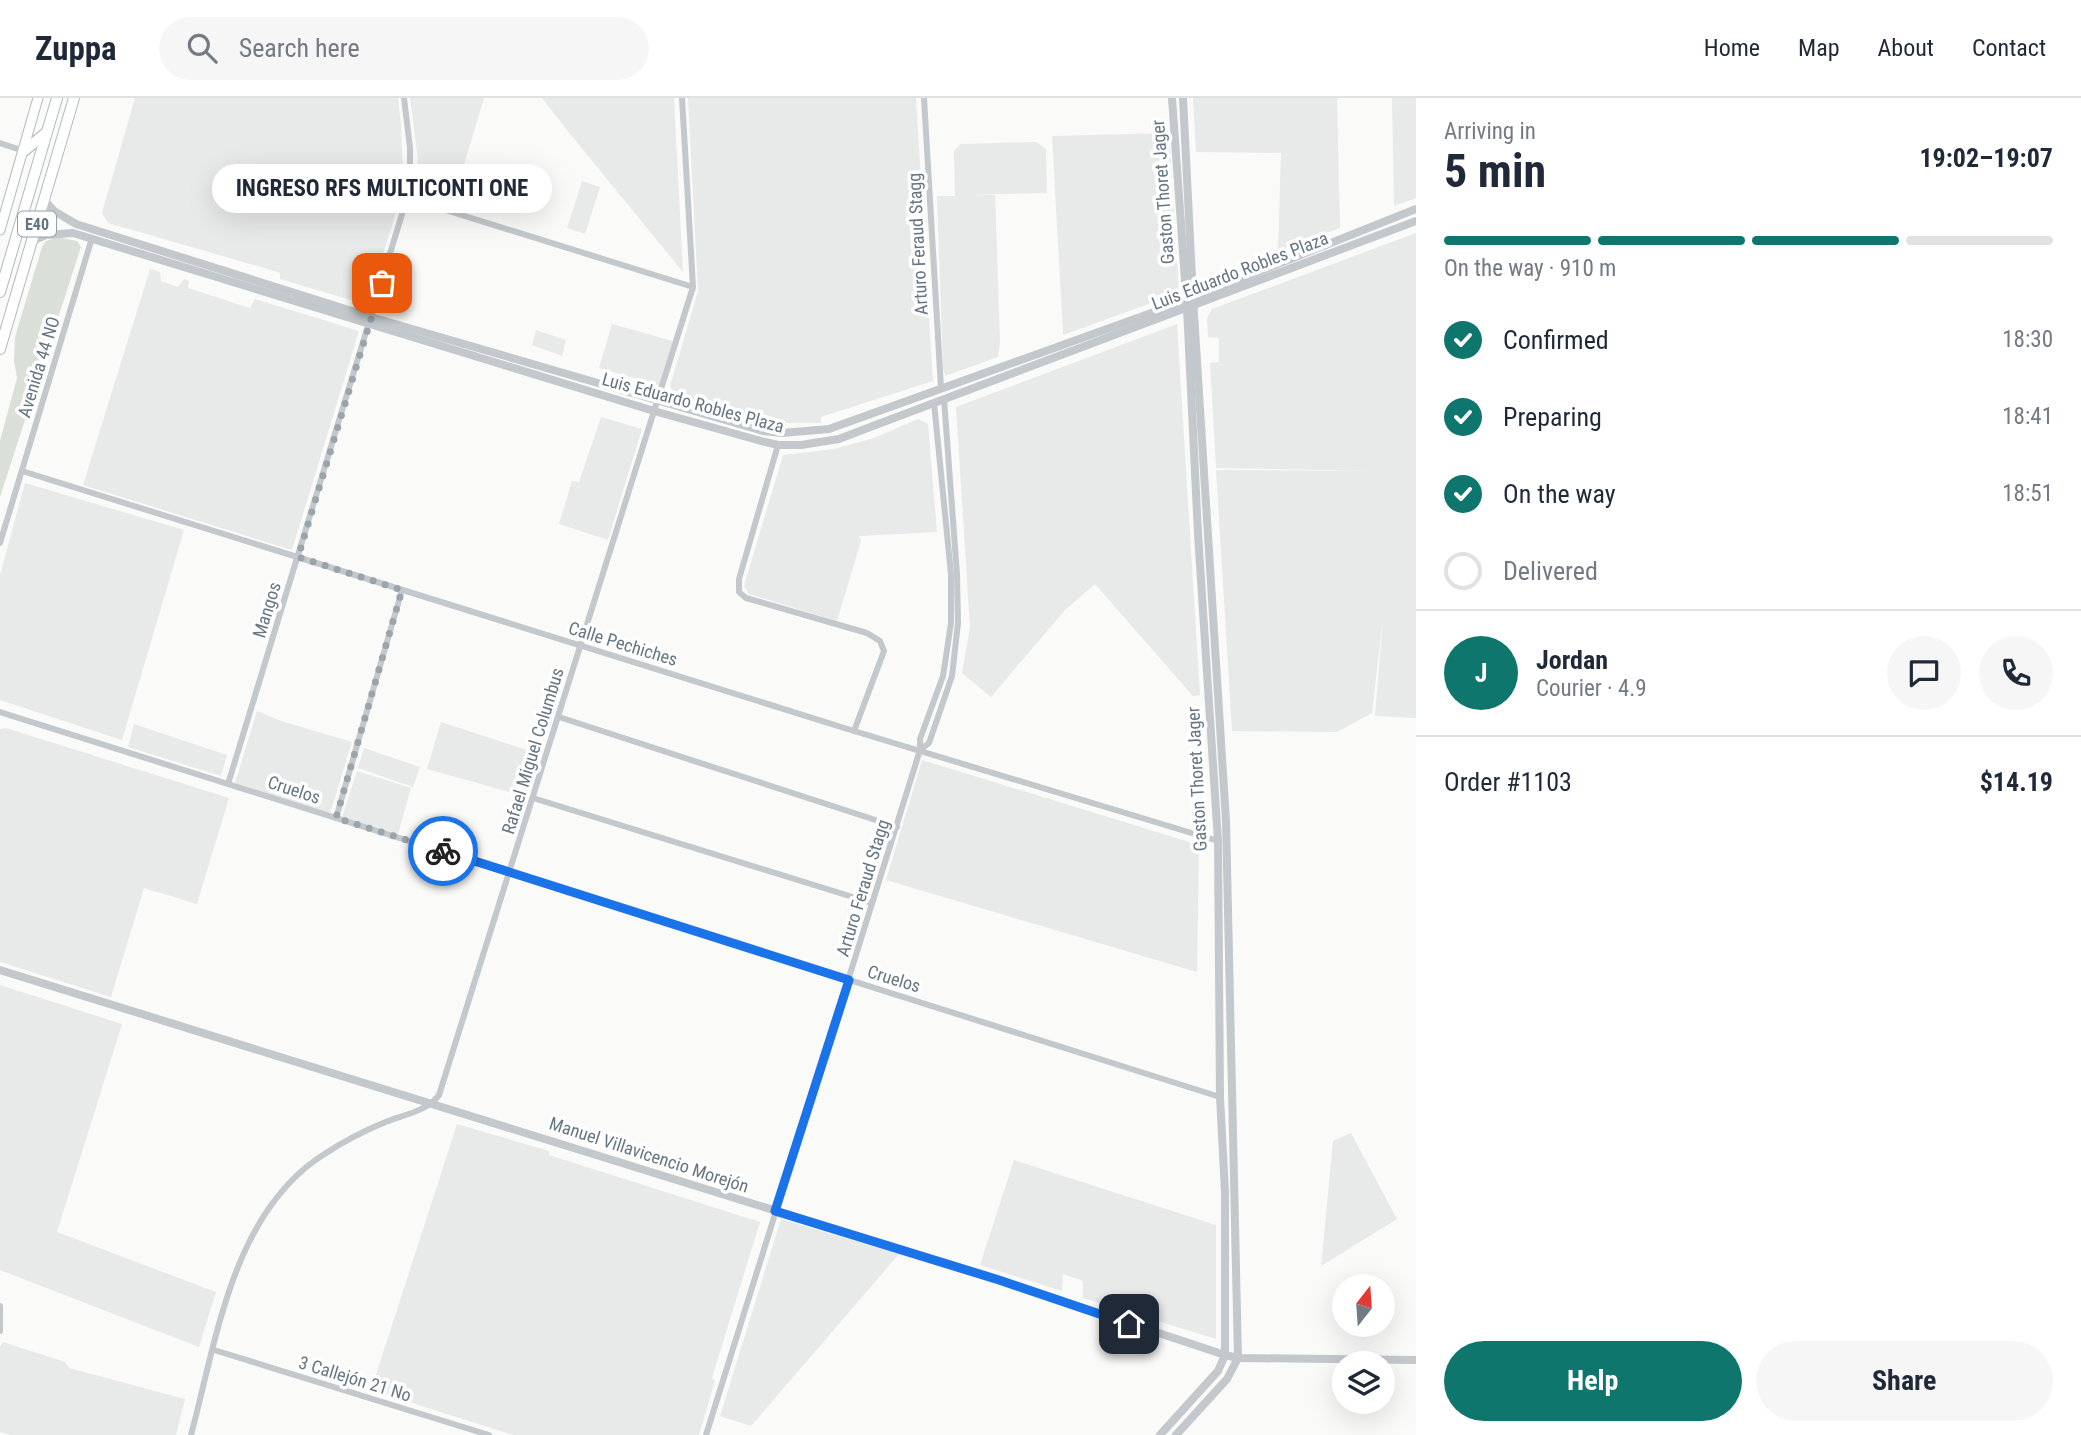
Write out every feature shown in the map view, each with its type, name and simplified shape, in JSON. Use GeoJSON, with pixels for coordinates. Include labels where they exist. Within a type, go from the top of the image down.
{"type":"FeatureCollection","features":[{"type":"Feature","properties":{"kind":"highway","name":"E40"},"geometry":{"type":"LineString","coordinates":[[0,292],[57,98]]}},
{"type":"Feature","properties":{"kind":"highway","name":"E40"},"geometry":{"type":"LineString","coordinates":[[0,349],[74,102]]}},
{"type":"Feature","properties":{"kind":"highway"},"geometry":{"type":"LineString","coordinates":[[24,151],[47,132]]}},
{"type":"Feature","properties":{"kind":"main road"},"geometry":{"type":"LineString","coordinates":[[0,230],[38,98]]}},
{"type":"Feature","properties":{"kind":"street","name":"Mangos"},"geometry":{"type":"LineString","coordinates":[[228,784],[410,188],[411,148],[404,98]]}},
{"type":"Feature","properties":{"kind":"street","name":"Rafael Miguel Columbus"},"geometry":{"type":"LineString","coordinates":[[433,1103],[439,1095],[510,873],[693,287],[682,98]]}},
{"type":"Feature","properties":{"kind":"street","name":"Arturo Feraud Stagg"},"geometry":{"type":"LineString","coordinates":[[924,98],[941,388]]}},
{"type":"Feature","properties":{"kind":"street","name":"Gaston Thoret Jager"},"geometry":{"type":"LineString","coordinates":[[1172,98],[1190,303],[1226,821],[1238,1358]]}},
{"type":"Feature","properties":{"kind":"street","name":"Gaston Thoret Jager"},"geometry":{"type":"LineString","coordinates":[[1184,98],[1198,534],[1218,841],[1220,1097],[1225,1192],[1225,1355]]}},
{"type":"Feature","properties":{"kind":"street"},"geometry":{"type":"LineString","coordinates":[[0,144],[24,151]]}},
{"type":"Feature","properties":{"kind":"street"},"geometry":{"type":"LineString","coordinates":[[407,198],[693,287]]}},
{"type":"Feature","properties":{"kind":"street","name":"Luis Eduardo Robles Plaza"},"geometry":{"type":"LineString","coordinates":[[44,200],[54,211],[76,224],[654,411],[778,445],[839,439],[1190,303],[1416,209]]}},
{"type":"Feature","properties":{"kind":"street","name":"Luis Eduardo Robles Plaza"},"geometry":{"type":"LineString","coordinates":[[32,241],[58,232],[92,238],[370,321],[763,431],[791,433],[829,429],[1416,221]]}},
{"type":"Feature","properties":{"kind":"street","name":"Avenida 44 NO"},"geometry":{"type":"LineString","coordinates":[[0,543],[92,238]]}},
{"type":"Feature","properties":{"kind":"street","name":"Arturo Feraud Stagg"},"geometry":{"type":"LineString","coordinates":[[920,750],[929,743],[952,676],[957,644],[957,573],[944,399]]}},
{"type":"Feature","properties":{"kind":"street","name":"Arturo Feraud Stagg"},"geometry":{"type":"LineString","coordinates":[[706,1435],[897,827],[920,750],[920,740],[945,668],[951,623],[951,574],[934,403]]}},
{"type":"Feature","properties":{"kind":"street"},"geometry":{"type":"LineString","coordinates":[[778,445],[739,579],[739,592],[746,598],[867,633],[880,641],[884,651],[854,731]]}},
{"type":"Feature","properties":{"kind":"street","name":"Calle Pechiches"},"geometry":{"type":"LineString","coordinates":[[22,471],[854,731],[1218,841]]}},
{"type":"Feature","properties":{"kind":"street"},"geometry":{"type":"LineString","coordinates":[[336,818],[402,590]]}},
{"type":"Feature","properties":{"kind":"street","name":"Cruelos"},"geometry":{"type":"LineString","coordinates":[[0,712],[1220,1097]]}},
{"type":"Feature","properties":{"kind":"street"},"geometry":{"type":"LineString","coordinates":[[559,717],[897,827]]}},
{"type":"Feature","properties":{"kind":"street"},"geometry":{"type":"LineString","coordinates":[[533,797],[872,903]]}},
{"type":"Feature","properties":{"kind":"street","name":"Manuel Villavicencio Morejón"},"geometry":{"type":"LineString","coordinates":[[0,970],[999,1280],[1225,1355],[1238,1358],[1416,1360]]}},
{"type":"Feature","properties":{"kind":"street"},"geometry":{"type":"LineString","coordinates":[[191,1435],[231,1286],[251,1235],[279,1192],[324,1154],[382,1123],[433,1103]]}},
{"type":"Feature","properties":{"kind":"street"},"geometry":{"type":"LineString","coordinates":[[0,1306],[0,1331]]}},
{"type":"Feature","properties":{"kind":"street","name":"3 Callejón 21 No"},"geometry":{"type":"LineString","coordinates":[[214,1350],[489,1435]]}},
{"type":"Feature","properties":{"kind":"street"},"geometry":{"type":"LineString","coordinates":[[1160,1435],[1218,1371],[1225,1355]]}},
{"type":"Feature","properties":{"kind":"street"},"geometry":{"type":"LineString","coordinates":[[1175,1435],[1227,1379],[1238,1358]]}},
{"type":"Feature","properties":{"kind":"street"},"geometry":{"type":"LineString","coordinates":[[455,1435],[458,1426]]}},
{"type":"Feature","properties":{"kind":"shaded area"},"geometry":{"type":"Polygon","coordinates":[[[135,98],[398,98],[403,174],[394,219],[367,305],[280,279],[278,272],[108,223],[102,213],[135,98]]]}},
{"type":"Feature","properties":{"kind":"shaded area"},"geometry":{"type":"Polygon","coordinates":[[[410,98],[484,98],[451,208],[419,199],[415,193],[418,159],[410,98]]]}},
{"type":"Feature","properties":{"kind":"shaded area"},"geometry":{"type":"Polygon","coordinates":[[[542,98],[674,98],[683,272],[567,130],[542,98]]]}},
{"type":"Feature","properties":{"kind":"shaded area"},"geometry":{"type":"Polygon","coordinates":[[[688,98],[916,98],[933,381],[821,417],[821,423],[762,423],[676,398],[670,386],[698,291],[688,98]]]}},
{"type":"Feature","properties":{"kind":"shaded area"},"geometry":{"type":"Polygon","coordinates":[[[1193,98],[1337,98],[1340,228],[1278,251],[1281,153],[1196,152],[1193,98]]]}},
{"type":"Feature","properties":{"kind":"shaded area"},"geometry":{"type":"Polygon","coordinates":[[[1392,98],[1416,98],[1416,198],[1394,206],[1392,98]]]}},
{"type":"Feature","properties":{"kind":"shaded area"},"geometry":{"type":"Polygon","coordinates":[[[1169,133],[1179,293],[1063,335],[1052,136],[1169,133]]]}},
{"type":"Feature","properties":{"kind":"shaded area"},"geometry":{"type":"Polygon","coordinates":[[[1036,142],[1046,149],[1047,193],[969,195],[995,195],[1000,343],[998,357],[945,376],[937,196],[955,196],[954,151],[961,144],[1036,142]]]}},
{"type":"Feature","properties":{"kind":"shaded area"},"geometry":{"type":"Polygon","coordinates":[[[582,181],[600,187],[585,234],[567,228],[582,181]]]}},
{"type":"Feature","properties":{"kind":"shaded area"},"geometry":{"type":"Polygon","coordinates":[[[1416,233],[1416,718],[1375,716],[1383,618],[1372,713],[1337,732],[1232,731],[1216,470],[1374,471],[1216,468],[1210,363],[1219,362],[1219,338],[1208,337],[1207,318],[1212,309],[1416,233]]]}},
{"type":"Feature","properties":{"kind":"shaded area"},"geometry":{"type":"Polygon","coordinates":[[[57,237],[77,241],[81,247],[0,497],[0,441],[17,378],[14,361],[15,337],[42,247],[46,241],[57,237]]]}},
{"type":"Feature","properties":{"kind":"shaded area"},"geometry":{"type":"Polygon","coordinates":[[[150,269],[160,272],[161,281],[178,287],[184,279],[189,281],[188,288],[250,308],[255,299],[359,331],[292,550],[83,485],[150,269]]]}},
{"type":"Feature","properties":{"kind":"shaded area"},"geometry":{"type":"Polygon","coordinates":[[[612,324],[673,341],[659,385],[599,368],[612,324]]]}},
{"type":"Feature","properties":{"kind":"shaded area"},"geometry":{"type":"Polygon","coordinates":[[[1177,324],[1200,695],[1193,696],[1095,584],[1065,610],[991,697],[962,673],[970,628],[956,407],[1177,324]]]}},
{"type":"Feature","properties":{"kind":"shaded area"},"geometry":{"type":"Polygon","coordinates":[[[536,330],[566,340],[562,356],[532,345],[536,330]]]}},
{"type":"Feature","properties":{"kind":"shaded area"},"geometry":{"type":"Polygon","coordinates":[[[601,417],[642,429],[608,540],[559,524],[572,481],[579,482],[601,417]]]}},
{"type":"Feature","properties":{"kind":"shaded area"},"geometry":{"type":"Polygon","coordinates":[[[918,419],[928,424],[937,532],[859,536],[861,541],[837,621],[749,594],[744,586],[783,455],[834,449],[874,438],[918,419]]]}},
{"type":"Feature","properties":{"kind":"shaded area"},"geometry":{"type":"Polygon","coordinates":[[[25,483],[184,530],[122,740],[0,700],[0,575],[25,483]]]}},
{"type":"Feature","properties":{"kind":"shaded area"},"geometry":{"type":"Polygon","coordinates":[[[257,711],[352,742],[330,814],[235,783],[257,711]]]}},
{"type":"Feature","properties":{"kind":"shaded area"},"geometry":{"type":"Polygon","coordinates":[[[441,722],[539,754],[527,797],[427,769],[441,722]]]}},
{"type":"Feature","properties":{"kind":"shaded area"},"geometry":{"type":"Polygon","coordinates":[[[134,724],[227,755],[221,776],[128,747],[134,724]]]}},
{"type":"Feature","properties":{"kind":"shaded area"},"geometry":{"type":"Polygon","coordinates":[[[6,728],[229,798],[197,904],[144,888],[111,997],[0,962],[0,729],[6,728]]]}},
{"type":"Feature","properties":{"kind":"shaded area"},"geometry":{"type":"Polygon","coordinates":[[[364,748],[420,767],[413,787],[358,768],[364,748]]]}},
{"type":"Feature","properties":{"kind":"shaded area"},"geometry":{"type":"Polygon","coordinates":[[[922,760],[1199,845],[1197,972],[886,880],[922,760]]]}},
{"type":"Feature","properties":{"kind":"shaded area"},"geometry":{"type":"Polygon","coordinates":[[[357,771],[411,788],[398,834],[342,817],[357,771]]]}},
{"type":"Feature","properties":{"kind":"shaded area"},"geometry":{"type":"Polygon","coordinates":[[[0,985],[122,1024],[57,1232],[216,1292],[199,1347],[0,1270],[0,985]]]}},
{"type":"Feature","properties":{"kind":"shaded area"},"geometry":{"type":"Polygon","coordinates":[[[457,1124],[549,1151],[549,1155],[760,1222],[712,1378],[715,1381],[699,1435],[513,1435],[371,1390],[457,1124]]]}},
{"type":"Feature","properties":{"kind":"shaded area"},"geometry":{"type":"Polygon","coordinates":[[[1351,1133],[1397,1219],[1321,1266],[1333,1141],[1351,1133]]]}},
{"type":"Feature","properties":{"kind":"shaded area"},"geometry":{"type":"Polygon","coordinates":[[[1014,1160],[1216,1225],[1216,1339],[1083,1298],[1083,1281],[1063,1274],[1062,1291],[980,1265],[1014,1160]]]}},
{"type":"Feature","properties":{"kind":"shaded area"},"geometry":{"type":"Polygon","coordinates":[[[781,1219],[899,1254],[751,1426],[720,1416],[781,1219]]]}},
{"type":"Feature","properties":{"kind":"shaded area"},"geometry":{"type":"Polygon","coordinates":[[[3,1342],[65,1362],[69,1368],[185,1399],[176,1435],[11,1435],[0,1432],[0,1347],[3,1342]]]}},
{"type":"Feature","properties":{"kind":"way so far"},"geometry":{"type":"LineString","coordinates":[[382,283],[298,557],[402,590],[336,818],[443,851]]}},
{"type":"Feature","properties":{"kind":"place","name":"INGRESO RFS MULTICONTI ONE"},"geometry":{"type":"Point","coordinates":[382,283]}},
{"type":"Feature","properties":{"kind":"route"},"geometry":{"type":"LineString","coordinates":[[443,851],[849,980],[775,1211],[999,1280],[1129,1324]]}}]}
